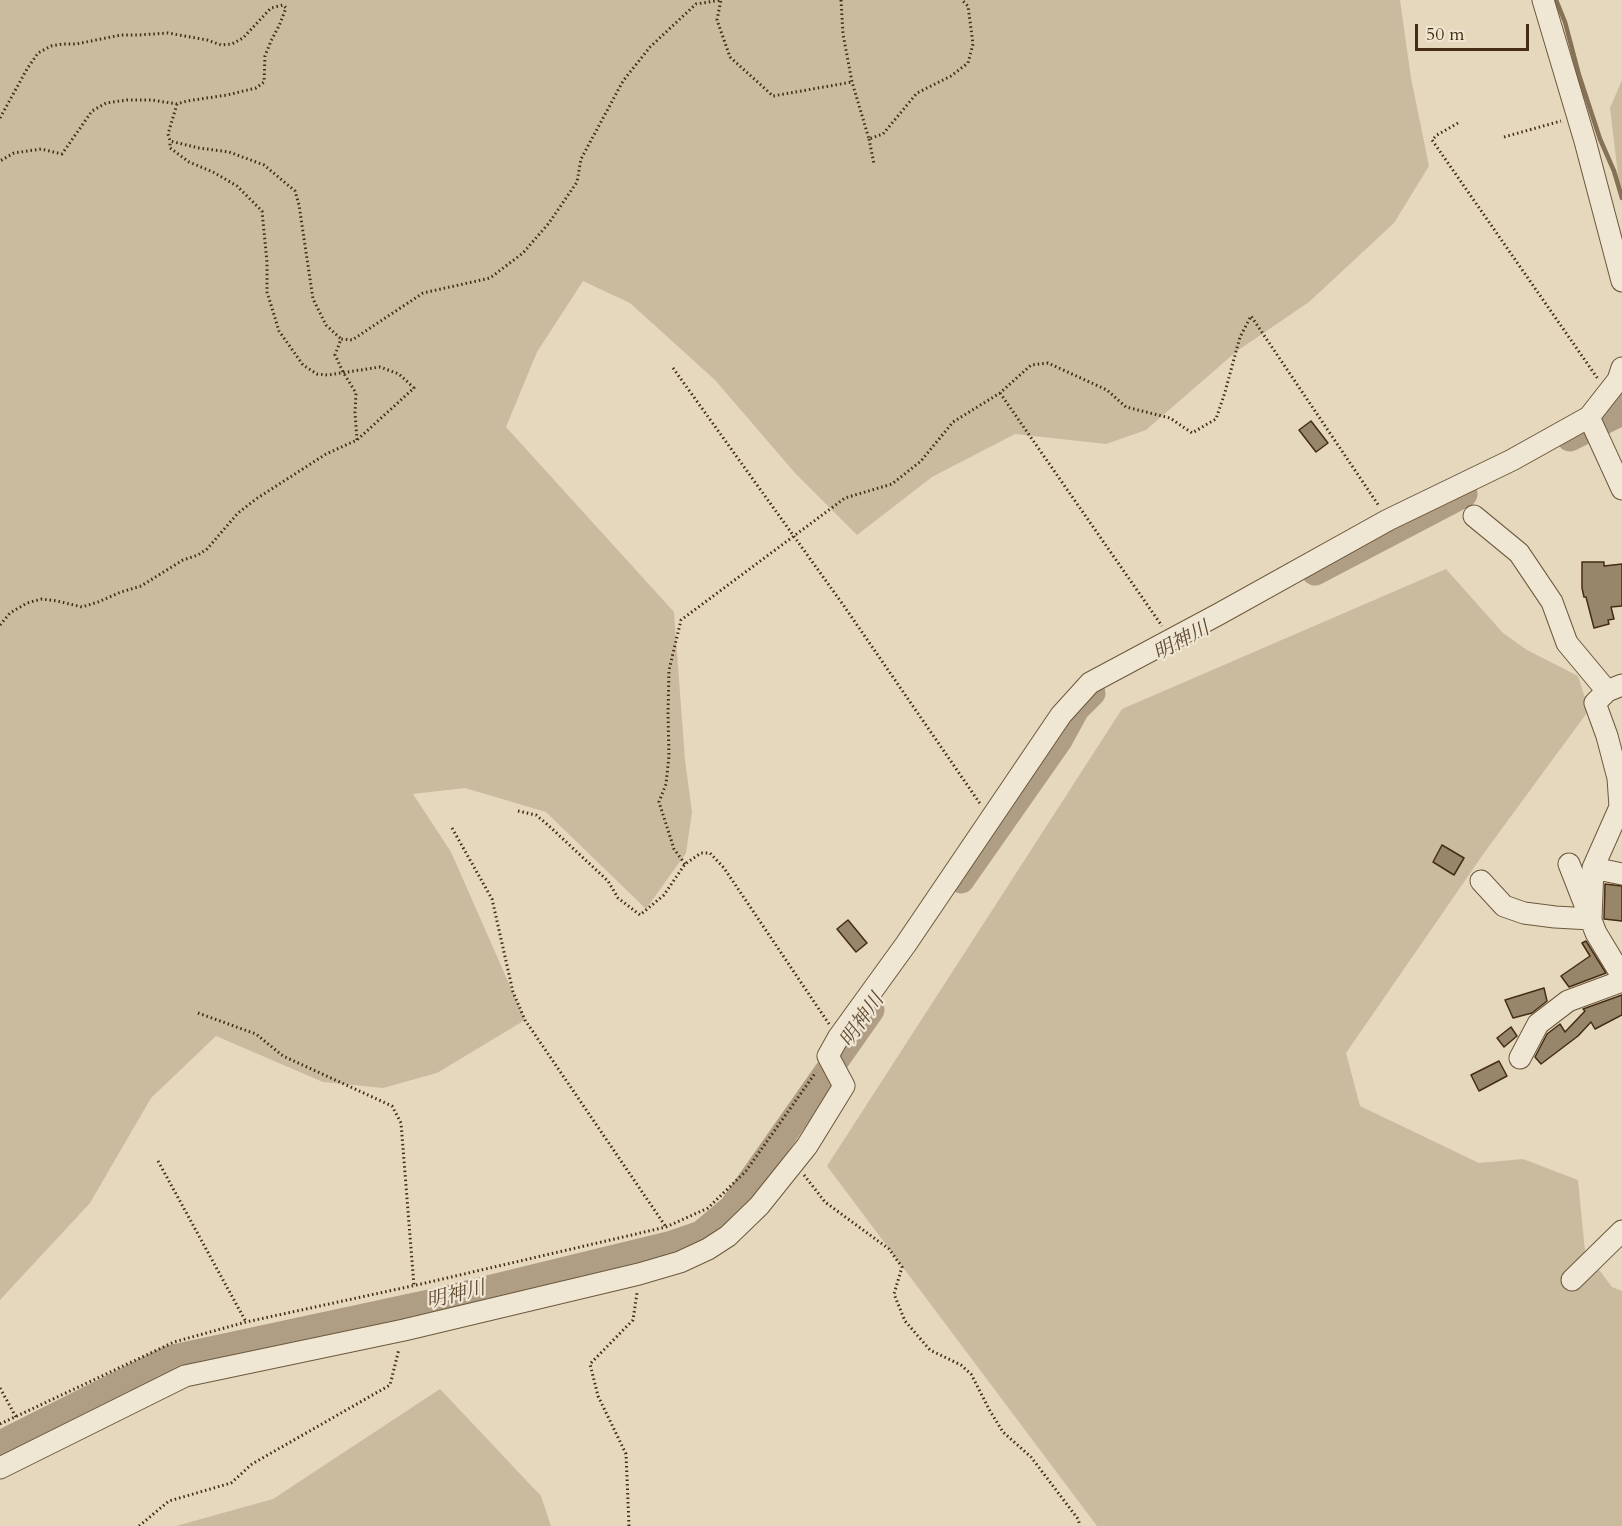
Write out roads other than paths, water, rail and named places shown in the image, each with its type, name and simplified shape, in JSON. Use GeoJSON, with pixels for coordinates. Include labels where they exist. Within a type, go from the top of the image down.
{"type":"FeatureCollection","features":[{"type":"Feature","properties":{"kind":"street"},"geometry":{"type":"LineString","coordinates":[[1543,0],[1578,117],[1622,281]]}},
{"type":"Feature","properties":{"kind":"street"},"geometry":{"type":"LineString","coordinates":[[0,1468],[185,1376],[404,1330],[640,1273],[680,1262],[708,1249],[728,1236],[759,1206],[807,1146],[844,1086],[833,1047],[906,944],[1060,715],[1090,683],[1388,520],[1512,460],[1589,417],[1618,380],[1622,368]]}},
{"type":"Feature","properties":{"kind":"street"},"geometry":{"type":"LineString","coordinates":[[1589,417],[1622,489]]}},
{"type":"Feature","properties":{"kind":"street"},"geometry":{"type":"LineString","coordinates":[[1474,516],[1519,553],[1552,602],[1567,644],[1614,688],[1595,703],[1615,741],[1620,781],[1620,807],[1593,868],[1591,919]]}},
{"type":"Feature","properties":{"kind":"street"},"geometry":{"type":"LineString","coordinates":[[1520,1058],[1538,1024],[1568,1001],[1622,979],[1596,933],[1569,864]]}},
{"type":"Feature","properties":{"kind":"street"},"geometry":{"type":"LineString","coordinates":[[1593,868],[1622,874]]}},
{"type":"Feature","properties":{"kind":"street"},"geometry":{"type":"LineString","coordinates":[[1481,881],[1504,906],[1524,913],[1591,919]]}},
{"type":"Feature","properties":{"kind":"street"},"geometry":{"type":"LineString","coordinates":[[1572,1280],[1622,1231]]}},
{"type":"Feature","properties":{"kind":"waterway"},"geometry":{"type":"LineString","coordinates":[[1556,0],[1565,22],[1600,139],[1614,171],[1622,198]]}},
{"type":"Feature","properties":{"kind":"waterway","name":"明神川"},"geometry":{"type":"LineString","coordinates":[[1570,438],[1618,414],[1622,407]]}},
{"type":"Feature","properties":{"kind":"waterway","name":"明神川"},"geometry":{"type":"LineString","coordinates":[[1618,414],[1622,413]]}},
{"type":"Feature","properties":{"kind":"waterway","name":"明神川"},"geometry":{"type":"LineString","coordinates":[[1315,572],[1464,494]]}},
{"type":"Feature","properties":{"kind":"waterway","name":"明神川"},"geometry":{"type":"LineString","coordinates":[[961,880],[1059,740],[1076,709],[1092,693]]}},
{"type":"Feature","properties":{"kind":"waterway","name":"明神川"},"geometry":{"type":"LineString","coordinates":[[0,1444],[169,1359],[434,1302],[672,1244],[701,1234],[732,1208],[871,1010]]}}]}
